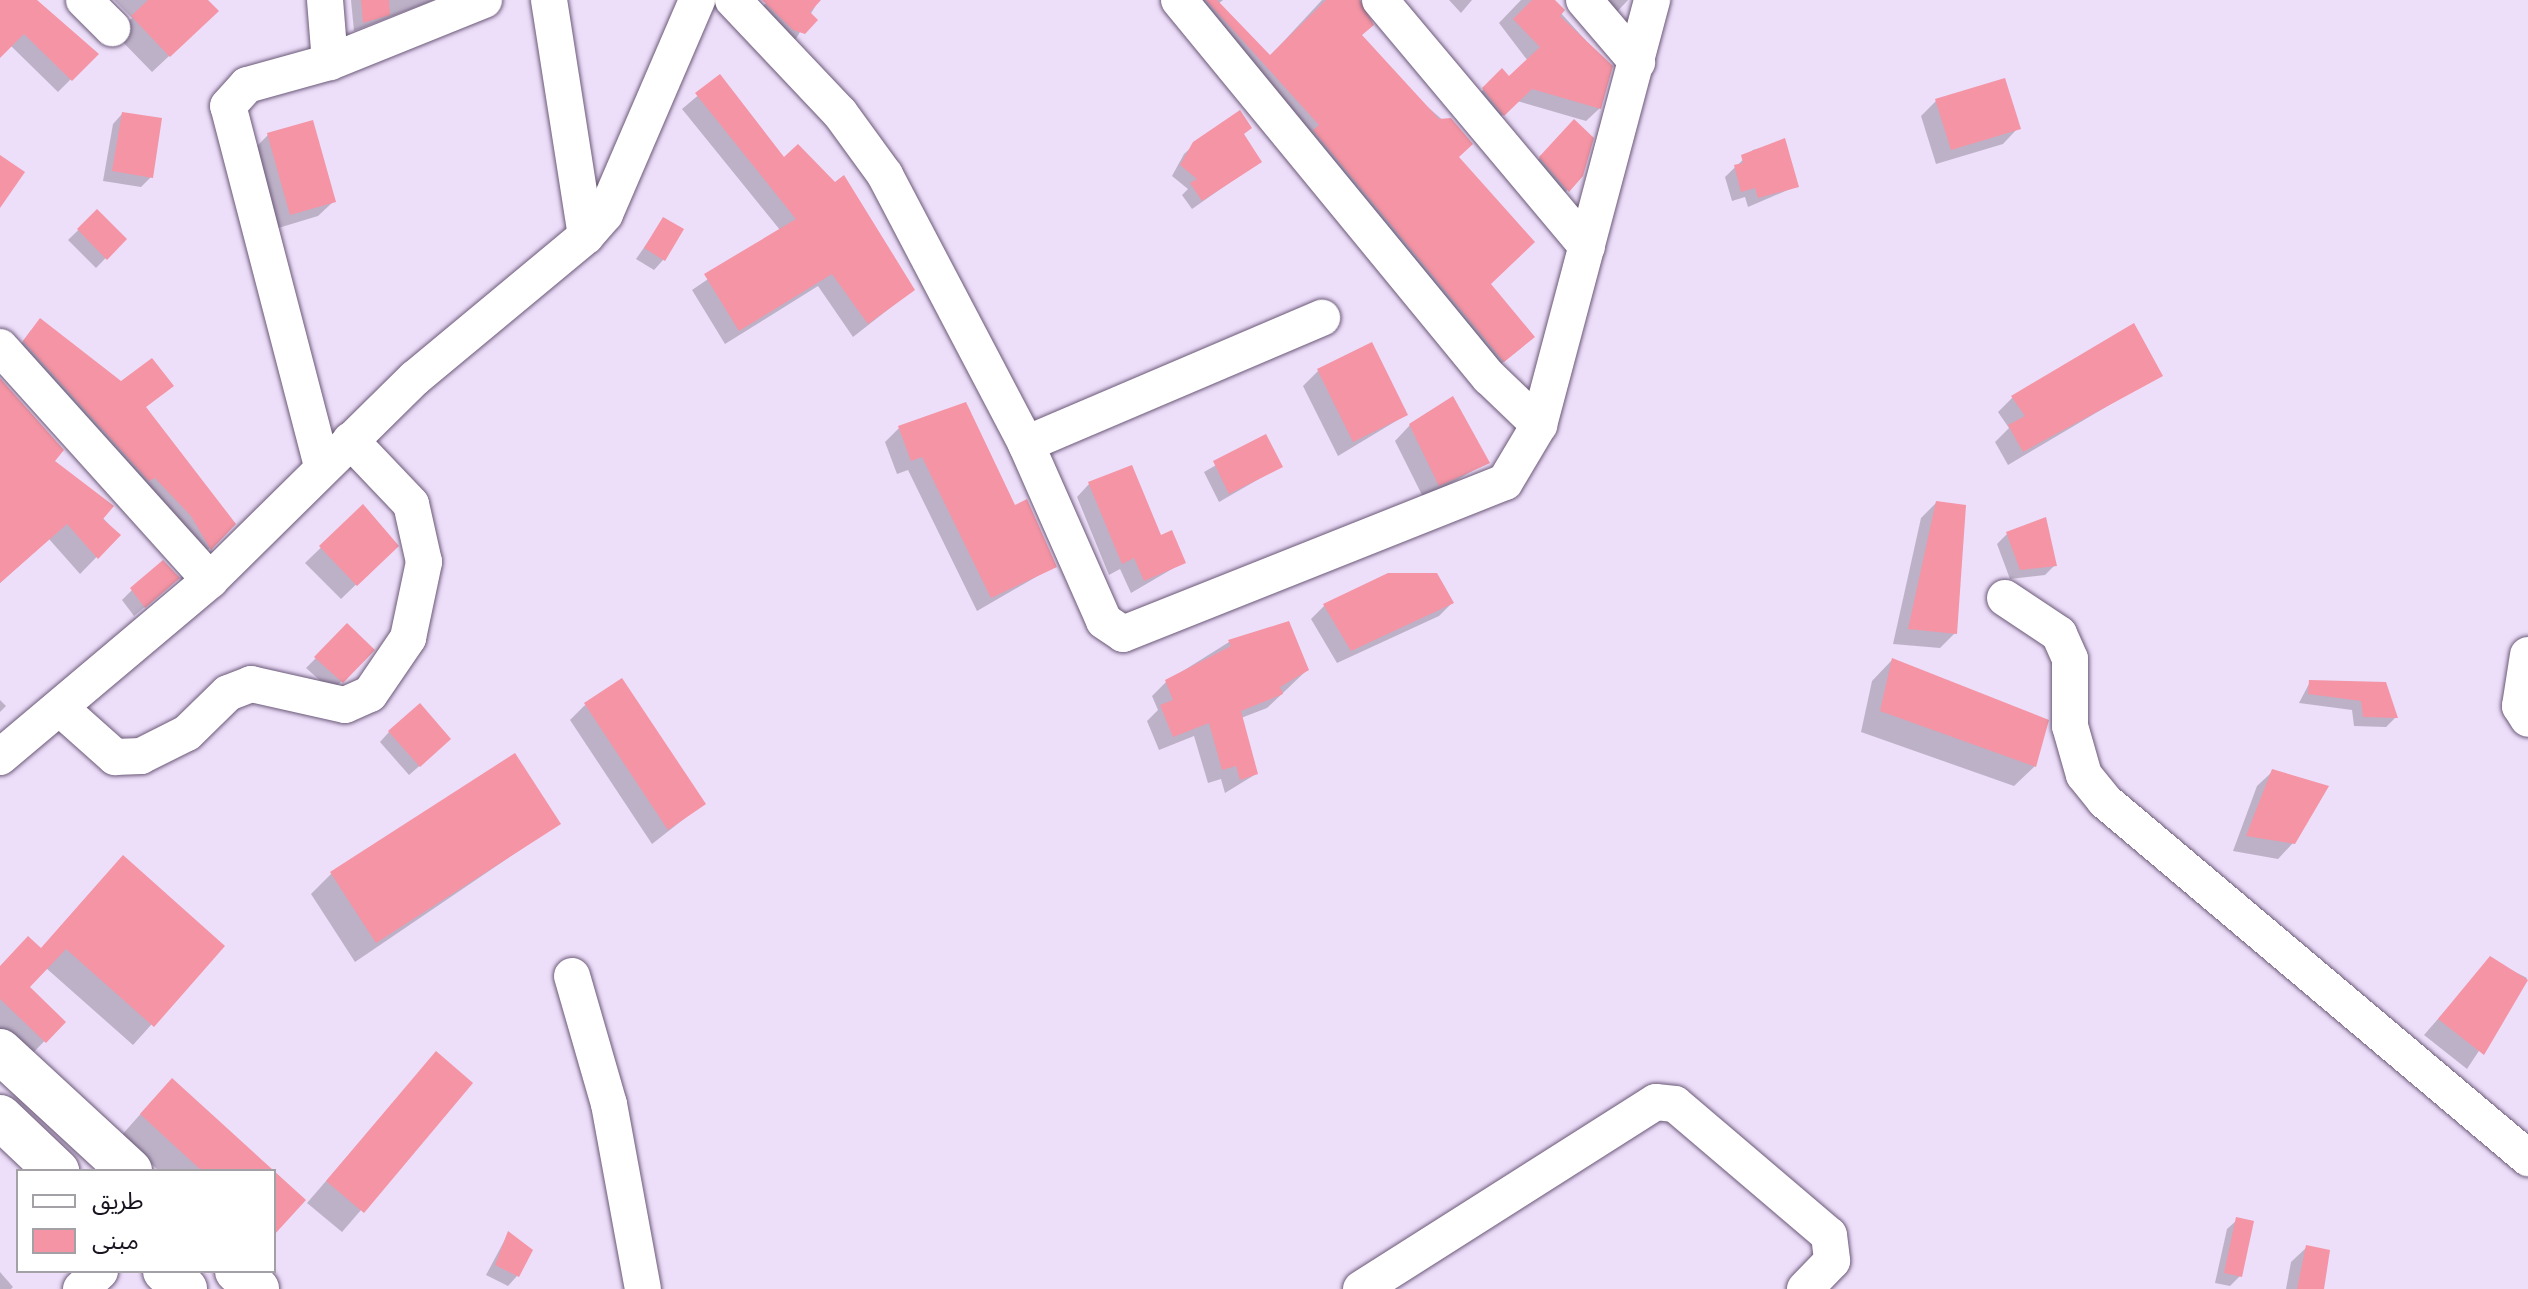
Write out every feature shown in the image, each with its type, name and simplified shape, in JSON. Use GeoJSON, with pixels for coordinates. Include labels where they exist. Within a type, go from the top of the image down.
{"type":"FeatureCollection","features":[{"type":"Feature","properties":{"kind":"highway"},"geometry":{"type":"LineString","coordinates":[[0,1051],[128,1169]]}},
{"type":"Feature","properties":{"kind":"highway"},"geometry":{"type":"LineString","coordinates":[[0,1117],[55,1169]]}},
{"type":"Feature","properties":{"kind":"highway"},"geometry":{"type":"LineString","coordinates":[[167,1273],[185,1289]]}},
{"type":"Feature","properties":{"kind":"highway"},"geometry":{"type":"LineString","coordinates":[[239,1273],[257,1289]]}},
{"type":"Feature","properties":{"kind":"street"},"geometry":{"type":"LineString","coordinates":[[84,0],[112,28]]}},
{"type":"Feature","properties":{"kind":"street"},"geometry":{"type":"LineString","coordinates":[[325,0],[330,62]]}},
{"type":"Feature","properties":{"kind":"street"},"geometry":{"type":"LineString","coordinates":[[322,466],[228,106],[247,85],[330,62],[484,0]]}},
{"type":"Feature","properties":{"kind":"street"},"geometry":{"type":"LineString","coordinates":[[549,0],[586,236]]}},
{"type":"Feature","properties":{"kind":"street"},"geometry":{"type":"LineString","coordinates":[[0,757],[210,580],[350,440],[586,236],[605,214],[697,0]]}},
{"type":"Feature","properties":{"kind":"street"},"geometry":{"type":"LineString","coordinates":[[733,0],[840,113],[885,175],[1026,444],[1104,621],[1123,634],[1490,493],[1516,467],[1539,425],[1652,0]]}},
{"type":"Feature","properties":{"kind":"street"},"geometry":{"type":"LineString","coordinates":[[1179,0],[1490,378],[1539,425]]}},
{"type":"Feature","properties":{"kind":"street"},"geometry":{"type":"LineString","coordinates":[[1380,0],[1587,247]]}},
{"type":"Feature","properties":{"kind":"street"},"geometry":{"type":"LineString","coordinates":[[1584,0],[1637,62]]}},
{"type":"Feature","properties":{"kind":"street"},"geometry":{"type":"LineString","coordinates":[[1026,444],[1322,318]]}},
{"type":"Feature","properties":{"kind":"street"},"geometry":{"type":"LineString","coordinates":[[0,347],[210,580]]}},
{"type":"Feature","properties":{"kind":"street"},"geometry":{"type":"LineString","coordinates":[[60,708],[115,757],[141,756],[187,733],[228,693],[251,684],[345,705],[370,694],[408,638],[424,562],[411,504],[350,440]]}},
{"type":"Feature","properties":{"kind":"street"},"geometry":{"type":"LineString","coordinates":[[2005,598],[2059,634],[2070,659],[2070,726],[2084,775],[2105,801],[2528,1158]]}},
{"type":"Feature","properties":{"kind":"street"},"geometry":{"type":"LineString","coordinates":[[2528,655],[2520,706],[2528,719]]}},
{"type":"Feature","properties":{"kind":"street"},"geometry":{"type":"LineString","coordinates":[[572,976],[609,1104],[643,1289]]}},
{"type":"Feature","properties":{"kind":"street"},"geometry":{"type":"LineString","coordinates":[[1361,1289],[1656,1102],[1675,1104],[1829,1235],[1832,1261],[1805,1289]]}},
{"type":"Feature","properties":{"kind":"street"},"geometry":{"type":"LineString","coordinates":[[81,1289],[98,1273]]}},
{"type":"Feature","properties":{"kind":"building"},"geometry":{"type":"Polygon","coordinates":[[[0,0],[37,0],[99,54],[72,81],[24,34],[0,58],[0,0]]]}},
{"type":"Feature","properties":{"kind":"building"},"geometry":{"type":"Polygon","coordinates":[[[148,0],[208,0],[219,11],[170,57],[131,16],[148,0]]]}},
{"type":"Feature","properties":{"kind":"building"},"geometry":{"type":"Polygon","coordinates":[[[361,0],[389,0],[390,15],[363,23],[361,0]]]}},
{"type":"Feature","properties":{"kind":"building"},"geometry":{"type":"Polygon","coordinates":[[[762,0],[821,0],[810,12],[818,20],[805,34],[793,30],[762,0]]]}},
{"type":"Feature","properties":{"kind":"building"},"geometry":{"type":"Polygon","coordinates":[[[1206,0],[1217,0],[1270,55],[1326,0],[1360,0],[1374,25],[1362,35],[1439,119],[1451,118],[1473,144],[1459,157],[1535,242],[1491,284],[1535,337],[1504,362],[1313,130],[1319,125],[1206,0]]]}},
{"type":"Feature","properties":{"kind":"building"},"geometry":{"type":"Polygon","coordinates":[[[1532,0],[1555,0],[1565,10],[1560,16],[1613,66],[1601,109],[1532,89],[1504,116],[1482,88],[1502,68],[1509,76],[1540,47],[1513,19],[1532,0]]]}},
{"type":"Feature","properties":{"kind":"building"},"geometry":{"type":"Polygon","coordinates":[[[720,74],[784,157],[798,144],[835,182],[844,175],[915,290],[868,324],[832,274],[739,331],[704,274],[796,219],[695,93],[720,74]]]}},
{"type":"Feature","properties":{"kind":"building"},"geometry":{"type":"Polygon","coordinates":[[[2005,78],[2021,129],[1951,150],[1935,99],[2005,78]]]}},
{"type":"Feature","properties":{"kind":"building"},"geometry":{"type":"Polygon","coordinates":[[[1240,110],[1252,128],[1244,134],[1262,162],[1202,201],[1190,183],[1197,179],[1180,165],[1193,142],[1240,110]]]}},
{"type":"Feature","properties":{"kind":"building"},"geometry":{"type":"Polygon","coordinates":[[[122,112],[162,118],[153,178],[112,171],[122,112]]]}},
{"type":"Feature","properties":{"kind":"building"},"geometry":{"type":"Polygon","coordinates":[[[1574,119],[1594,138],[1583,176],[1569,192],[1539,157],[1574,119]]]}},
{"type":"Feature","properties":{"kind":"building"},"geometry":{"type":"Polygon","coordinates":[[[313,120],[336,202],[290,215],[267,133],[313,120]]]}},
{"type":"Feature","properties":{"kind":"building"},"geometry":{"type":"Polygon","coordinates":[[[1785,138],[1799,187],[1758,198],[1755,188],[1741,192],[1734,165],[1743,163],[1741,155],[1785,138]]]}},
{"type":"Feature","properties":{"kind":"building"},"geometry":{"type":"Polygon","coordinates":[[[0,155],[25,172],[0,208],[0,155]]]}},
{"type":"Feature","properties":{"kind":"building"},"geometry":{"type":"Polygon","coordinates":[[[97,209],[127,239],[107,260],[77,229],[97,209]]]}},
{"type":"Feature","properties":{"kind":"building"},"geometry":{"type":"Polygon","coordinates":[[[663,217],[684,229],[665,261],[644,248],[663,217]]]}},
{"type":"Feature","properties":{"kind":"building"},"geometry":{"type":"Polygon","coordinates":[[[40,318],[121,381],[152,358],[174,386],[146,407],[236,524],[211,550],[191,516],[155,478],[149,481],[23,341],[40,318]]]}},
{"type":"Feature","properties":{"kind":"building"},"geometry":{"type":"Polygon","coordinates":[[[2134,323],[2163,376],[2023,452],[2008,425],[2025,416],[2011,396],[2134,323]]]}},
{"type":"Feature","properties":{"kind":"building"},"geometry":{"type":"Polygon","coordinates":[[[1372,342],[1408,415],[1353,442],[1317,369],[1372,342]]]}},
{"type":"Feature","properties":{"kind":"building"},"geometry":{"type":"Polygon","coordinates":[[[0,378],[64,450],[55,461],[114,506],[103,519],[121,535],[98,559],[67,524],[0,583],[0,378]]]}},
{"type":"Feature","properties":{"kind":"building"},"geometry":{"type":"Polygon","coordinates":[[[1453,396],[1490,463],[1439,486],[1409,424],[1453,396]]]}},
{"type":"Feature","properties":{"kind":"building"},"geometry":{"type":"Polygon","coordinates":[[[966,402],[1015,505],[1027,499],[1057,567],[991,598],[922,457],[911,461],[898,426],[966,402]]]}},
{"type":"Feature","properties":{"kind":"building"},"geometry":{"type":"Polygon","coordinates":[[[1266,434],[1283,467],[1229,494],[1213,461],[1266,434]]]}},
{"type":"Feature","properties":{"kind":"building"},"geometry":{"type":"Polygon","coordinates":[[[1132,465],[1161,535],[1172,530],[1186,563],[1144,581],[1134,558],[1122,564],[1088,482],[1132,465]]]}},
{"type":"Feature","properties":{"kind":"building"},"geometry":{"type":"Polygon","coordinates":[[[1936,501],[1966,505],[1957,634],[1908,629],[1936,501]]]}},
{"type":"Feature","properties":{"kind":"building"},"geometry":{"type":"Polygon","coordinates":[[[363,504],[399,546],[357,586],[319,546],[363,504]]]}},
{"type":"Feature","properties":{"kind":"building"},"geometry":{"type":"Polygon","coordinates":[[[2046,517],[2057,566],[2020,570],[2006,532],[2046,517]]]}},
{"type":"Feature","properties":{"kind":"building"},"geometry":{"type":"Polygon","coordinates":[[[163,560],[180,578],[145,608],[130,588],[163,560]]]}},
{"type":"Feature","properties":{"kind":"building"},"geometry":{"type":"Polygon","coordinates":[[[1388,573],[1437,573],[1454,603],[1351,651],[1323,604],[1388,573]]]}},
{"type":"Feature","properties":{"kind":"building"},"geometry":{"type":"Polygon","coordinates":[[[1289,621],[1309,670],[1280,687],[1283,694],[1241,711],[1258,774],[1240,780],[1236,766],[1222,770],[1209,723],[1173,737],[1160,705],[1173,700],[1165,680],[1231,646],[1228,640],[1289,621]]]}},
{"type":"Feature","properties":{"kind":"building"},"geometry":{"type":"Polygon","coordinates":[[[347,623],[375,650],[343,683],[314,657],[347,623]]]}},
{"type":"Feature","properties":{"kind":"building"},"geometry":{"type":"Polygon","coordinates":[[[1892,658],[2049,720],[2036,767],[1880,711],[1892,658]]]}},
{"type":"Feature","properties":{"kind":"building"},"geometry":{"type":"Polygon","coordinates":[[[622,678],[706,804],[668,830],[584,703],[622,678]]]}},
{"type":"Feature","properties":{"kind":"building"},"geometry":{"type":"Polygon","coordinates":[[[2309,680],[2386,682],[2398,718],[2363,717],[2361,701],[2308,694],[2309,680]]]}},
{"type":"Feature","properties":{"kind":"building"},"geometry":{"type":"Polygon","coordinates":[[[420,703],[451,739],[420,767],[388,731],[420,703]]]}},
{"type":"Feature","properties":{"kind":"building"},"geometry":{"type":"Polygon","coordinates":[[[515,753],[561,824],[376,943],[330,872],[515,753]]]}},
{"type":"Feature","properties":{"kind":"building"},"geometry":{"type":"Polygon","coordinates":[[[2272,769],[2329,786],[2295,844],[2246,836],[2272,769]]]}},
{"type":"Feature","properties":{"kind":"building"},"geometry":{"type":"Polygon","coordinates":[[[123,855],[225,946],[154,1027],[66,949],[30,987],[66,1022],[46,1043],[0,999],[0,966],[28,936],[41,948],[123,855]]]}},
{"type":"Feature","properties":{"kind":"building"},"geometry":{"type":"Polygon","coordinates":[[[2490,956],[2528,980],[2484,1055],[2438,1019],[2490,956]]]}},
{"type":"Feature","properties":{"kind":"building"},"geometry":{"type":"Polygon","coordinates":[[[436,1051],[473,1083],[364,1213],[326,1181],[436,1051]]]}},
{"type":"Feature","properties":{"kind":"building"},"geometry":{"type":"Polygon","coordinates":[[[172,1078],[272,1169],[200,1169],[140,1114],[172,1078]]]}},
{"type":"Feature","properties":{"kind":"building"},"geometry":{"type":"Polygon","coordinates":[[[276,1173],[306,1200],[276,1233],[276,1173]]]}},
{"type":"Feature","properties":{"kind":"building"},"geometry":{"type":"Polygon","coordinates":[[[2236,1217],[2254,1221],[2242,1277],[2224,1273],[2236,1217]]]}},
{"type":"Feature","properties":{"kind":"building"},"geometry":{"type":"Polygon","coordinates":[[[508,1231],[533,1250],[519,1277],[495,1265],[508,1231]]]}},
{"type":"Feature","properties":{"kind":"building"},"geometry":{"type":"Polygon","coordinates":[[[2306,1245],[2330,1250],[2324,1289],[2297,1289],[2306,1245]]]}}]}
